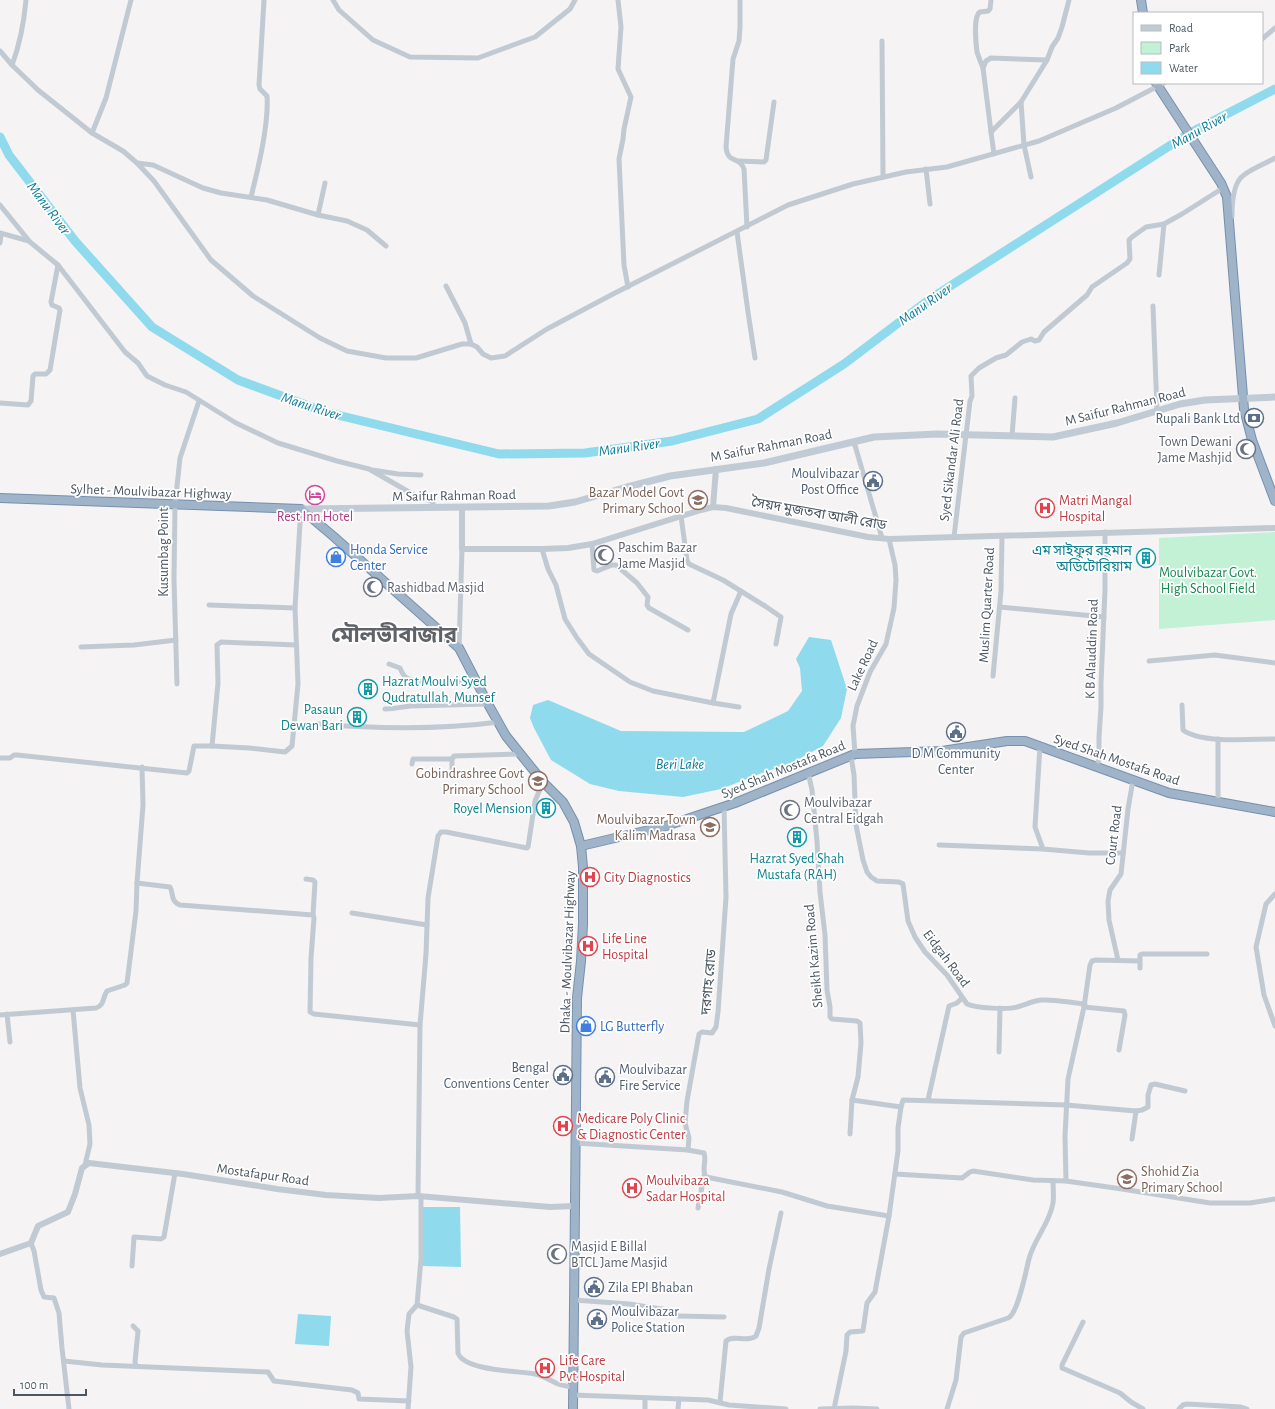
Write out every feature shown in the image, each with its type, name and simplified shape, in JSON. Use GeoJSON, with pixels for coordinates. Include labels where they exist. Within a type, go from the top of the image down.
{"type":"FeatureCollection","features":[{"type":"Feature","properties":{"kind":"highway"},"geometry":{"type":"LineString","coordinates":[[1141,0],[1143,12]]}},
{"type":"Feature","properties":{"kind":"highway"},"geometry":{"type":"LineString","coordinates":[[1160,86],[1222,185],[1227,197],[1244,409],[1252,440],[1275,501]]}},
{"type":"Feature","properties":{"kind":"highway","name":"Sylhet - Moulvibazar Highway"},"geometry":{"type":"LineString","coordinates":[[0,498],[303,511]]}},
{"type":"Feature","properties":{"kind":"highway","name":"Dhaka - Moulvibazar Highway"},"geometry":{"type":"LineString","coordinates":[[303,511],[459,648],[506,736],[542,782],[563,802],[574,822],[582,846],[583,924],[577,998],[573,1409]]}},
{"type":"Feature","properties":{"kind":"highway","name":"Syed Shah Mostafa Road"},"geometry":{"type":"LineString","coordinates":[[582,846],[666,826],[724,806],[853,755],[942,751],[1007,741],[1025,741],[1169,793],[1275,812]]}},
{"type":"Feature","properties":{"kind":"main road","name":"M Saifur Rahman Road"},"geometry":{"type":"LineString","coordinates":[[303,511],[528,507],[575,502],[670,476],[764,463],[874,437],[966,434],[1053,437],[1117,423],[1180,404],[1205,400],[1275,397]]}},
{"type":"Feature","properties":{"kind":"street"},"geometry":{"type":"LineString","coordinates":[[12,65],[18,48],[25,18],[26,0]]}},
{"type":"Feature","properties":{"kind":"street"},"geometry":{"type":"LineString","coordinates":[[92,133],[106,98],[131,0]]}},
{"type":"Feature","properties":{"kind":"street"},"geometry":{"type":"LineString","coordinates":[[251,197],[265,126],[267,105],[267,96],[259,85],[264,0]]}},
{"type":"Feature","properties":{"kind":"street"},"geometry":{"type":"LineString","coordinates":[[333,0],[338,10],[373,40],[410,58],[478,58],[535,37],[570,9],[575,0]]}},
{"type":"Feature","properties":{"kind":"street"},"geometry":{"type":"LineString","coordinates":[[618,0],[620,27],[618,69],[631,97],[619,159],[624,265],[628,287]]}},
{"type":"Feature","properties":{"kind":"street"},"geometry":{"type":"LineString","coordinates":[[740,0],[740,27],[733,59],[726,148],[727,154],[730,158],[739,161],[764,162],[766,160],[774,102]]}},
{"type":"Feature","properties":{"kind":"street"},"geometry":{"type":"LineString","coordinates":[[990,0],[990,9],[980,12],[976,16],[976,38],[977,52],[983,68],[994,154]]}},
{"type":"Feature","properties":{"kind":"street"},"geometry":{"type":"LineString","coordinates":[[991,132],[1021,102],[1048,60],[1052,47],[1058,38],[1062,27],[1069,0]]}},
{"type":"Feature","properties":{"kind":"street"},"geometry":{"type":"LineString","coordinates":[[1263,38],[1275,28]]}},
{"type":"Feature","properties":{"kind":"street"},"geometry":{"type":"LineString","coordinates":[[882,41],[883,177]]}},
{"type":"Feature","properties":{"kind":"street"},"geometry":{"type":"LineString","coordinates":[[0,51],[38,90],[92,133],[123,151],[137,163],[154,182],[211,260],[253,296],[320,338],[347,351],[386,358],[416,358],[462,344],[471,344],[491,358],[505,356],[547,329],[788,205],[853,184],[926,169],[947,167],[1039,141],[1116,108],[1160,86]]}},
{"type":"Feature","properties":{"kind":"street"},"geometry":{"type":"LineString","coordinates":[[983,68],[986,61],[992,58],[1048,60]]}},
{"type":"Feature","properties":{"kind":"street"},"geometry":{"type":"LineString","coordinates":[[1021,102],[1024,145],[1031,177]]}},
{"type":"Feature","properties":{"kind":"street"},"geometry":{"type":"LineString","coordinates":[[1230,233],[1233,197],[1238,184],[1243,176],[1275,158]]}},
{"type":"Feature","properties":{"kind":"street"},"geometry":{"type":"LineString","coordinates":[[739,161],[744,169],[747,227]]}},
{"type":"Feature","properties":{"kind":"street"},"geometry":{"type":"LineString","coordinates":[[137,163],[153,165],[221,193],[251,197],[318,215],[347,221],[367,230],[386,246]]}},
{"type":"Feature","properties":{"kind":"street"},"geometry":{"type":"LineString","coordinates":[[926,169],[930,204]]}},
{"type":"Feature","properties":{"kind":"street"},"geometry":{"type":"LineString","coordinates":[[318,215],[325,182]]}},
{"type":"Feature","properties":{"kind":"street"},"geometry":{"type":"LineString","coordinates":[[1159,274],[1164,224],[1182,214],[1222,185]]}},
{"type":"Feature","properties":{"kind":"street"},"geometry":{"type":"LineString","coordinates":[[0,205],[30,242],[58,265],[125,352],[138,363],[147,376],[165,385],[186,392],[236,423],[278,443],[337,461],[370,469],[398,474],[421,475]]}},
{"type":"Feature","properties":{"kind":"street","name":"Syed Sikandar Ali Road"},"geometry":{"type":"LineString","coordinates":[[954,537],[972,396],[971,376],[979,368],[996,358],[1006,355],[1022,342],[1031,339],[1039,340],[1044,332],[1087,295],[1092,287],[1127,263],[1130,258],[1129,240],[1132,237],[1146,227],[1164,224]]}},
{"type":"Feature","properties":{"kind":"street"},"geometry":{"type":"LineString","coordinates":[[737,232],[755,358]]}},
{"type":"Feature","properties":{"kind":"street"},"geometry":{"type":"LineString","coordinates":[[0,243],[1,234],[30,242]]}},
{"type":"Feature","properties":{"kind":"street"},"geometry":{"type":"LineString","coordinates":[[0,403],[28,405],[31,400],[33,376],[35,374],[46,374],[50,370],[60,310],[52,305],[58,265]]}},
{"type":"Feature","properties":{"kind":"street"},"geometry":{"type":"LineString","coordinates":[[446,286],[465,323],[471,344]]}},
{"type":"Feature","properties":{"kind":"street"},"geometry":{"type":"LineString","coordinates":[[1153,306],[1157,411]]}},
{"type":"Feature","properties":{"kind":"street"},"geometry":{"type":"LineString","coordinates":[[1012,436],[1015,398]]}},
{"type":"Feature","properties":{"kind":"street","name":"Kusumbag Point"},"geometry":{"type":"LineString","coordinates":[[177,684],[174,579],[175,505],[180,458],[199,401]]}},
{"type":"Feature","properties":{"kind":"street","name":"Lake Road"},"geometry":{"type":"LineString","coordinates":[[853,755],[853,726],[857,706],[870,672],[886,644],[894,608],[896,580],[895,565],[854,442]]}},
{"type":"Feature","properties":{"kind":"street"},"geometry":{"type":"LineString","coordinates":[[370,469],[416,496],[433,502],[433,508]]}},
{"type":"Feature","properties":{"kind":"street"},"geometry":{"type":"LineString","coordinates":[[713,507],[716,469]]}},
{"type":"Feature","properties":{"kind":"street"},"geometry":{"type":"LineString","coordinates":[[459,648],[462,507]]}},
{"type":"Feature","properties":{"kind":"street","name":"সৈয়দ মুজতবা আলী রোড"},"geometry":{"type":"LineString","coordinates":[[462,549],[542,549],[568,548],[592,544],[713,507],[726,508],[868,537],[885,538],[1275,528]]}},
{"type":"Feature","properties":{"kind":"street"},"geometry":{"type":"LineString","coordinates":[[0,758],[10,758],[17,755],[187,772],[189,771],[194,746],[249,748],[284,752],[288,750],[292,746],[298,684],[295,608],[300,522],[303,511]]}},
{"type":"Feature","properties":{"kind":"street"},"geometry":{"type":"LineString","coordinates":[[681,516],[687,560],[689,564],[723,580],[781,617],[776,644]]}},
{"type":"Feature","properties":{"kind":"street","name":"K B Alauddin Road"},"geometry":{"type":"LineString","coordinates":[[1096,767],[1099,760],[1099,737],[1102,707],[1101,684],[1106,589],[1105,532]]}},
{"type":"Feature","properties":{"kind":"street","name":"Muslim Quarter Road"},"geometry":{"type":"LineString","coordinates":[[993,676],[1000,607],[1002,536]]}},
{"type":"Feature","properties":{"kind":"street"},"geometry":{"type":"LineString","coordinates":[[592,544],[594,570],[597,571],[612,565],[616,565],[638,583],[648,597],[648,606],[688,630]]}},
{"type":"Feature","properties":{"kind":"street"},"geometry":{"type":"LineString","coordinates":[[542,549],[548,570],[556,585],[565,619],[589,654],[630,682],[653,691],[739,708]]}},
{"type":"Feature","properties":{"kind":"street"},"geometry":{"type":"LineString","coordinates":[[713,703],[731,614],[741,591]]}},
{"type":"Feature","properties":{"kind":"street"},"geometry":{"type":"LineString","coordinates":[[209,605],[295,608]]}},
{"type":"Feature","properties":{"kind":"street"},"geometry":{"type":"LineString","coordinates":[[1000,607],[1104,618]]}},
{"type":"Feature","properties":{"kind":"street"},"geometry":{"type":"LineString","coordinates":[[81,647],[134,645],[176,640]]}},
{"type":"Feature","properties":{"kind":"street"},"geometry":{"type":"LineString","coordinates":[[212,746],[218,683],[218,643],[296,645]]}},
{"type":"Feature","properties":{"kind":"street"},"geometry":{"type":"LineString","coordinates":[[1149,661],[1215,655],[1275,663]]}},
{"type":"Feature","properties":{"kind":"street"},"geometry":{"type":"LineString","coordinates":[[389,664],[400,668],[404,676],[412,680],[442,682],[476,681]]}},
{"type":"Feature","properties":{"kind":"street"},"geometry":{"type":"LineString","coordinates":[[385,709],[488,704]]}},
{"type":"Feature","properties":{"kind":"street"},"geometry":{"type":"LineString","coordinates":[[1182,705],[1183,730],[1188,734],[1198,737],[1218,739],[1275,739]]}},
{"type":"Feature","properties":{"kind":"street"},"geometry":{"type":"LineString","coordinates":[[318,724],[360,727],[424,728],[470,726],[499,722]]}},
{"type":"Feature","properties":{"kind":"street"},"geometry":{"type":"LineString","coordinates":[[1218,739],[1218,803]]}},
{"type":"Feature","properties":{"kind":"street"},"geometry":{"type":"LineString","coordinates":[[1040,746],[1035,827],[1043,849]]}},
{"type":"Feature","properties":{"kind":"street"},"geometry":{"type":"LineString","coordinates":[[412,764],[413,759],[452,759],[454,756],[519,754]]}},
{"type":"Feature","properties":{"kind":"street","name":"Eidgah Road"},"geometry":{"type":"LineString","coordinates":[[853,755],[856,824],[863,860],[867,872],[871,878],[877,881],[899,882],[903,884],[908,921],[915,937],[925,952],[947,975],[962,998],[970,1005],[1000,1008],[1016,1008],[1033,1001],[1042,1000],[1124,1011],[1119,1050]]}},
{"type":"Feature","properties":{"kind":"street"},"geometry":{"type":"LineString","coordinates":[[452,759],[452,770]]}},
{"type":"Feature","properties":{"kind":"street"},"geometry":{"type":"LineString","coordinates":[[0,1015],[100,1007],[103,1004],[107,991],[125,986],[127,983],[136,911],[143,804],[142,767]]}},
{"type":"Feature","properties":{"kind":"street","name":"Sheikh Kazim Road"},"geometry":{"type":"LineString","coordinates":[[808,772],[812,790],[817,841],[830,1017],[832,1019],[857,1021],[860,1023],[861,1043],[858,1077],[852,1100],[850,1134]]}},
{"type":"Feature","properties":{"kind":"street","name":"Court Road"},"geometry":{"type":"LineString","coordinates":[[1118,960],[1109,920],[1108,901],[1110,890],[1121,874],[1128,808],[1134,780]]}},
{"type":"Feature","properties":{"kind":"street"},"geometry":{"type":"LineString","coordinates":[[408,1409],[411,1367],[407,1331],[409,1314],[417,1305],[421,1259],[420,1025],[428,898],[438,836],[441,832],[446,832],[527,848],[535,801],[542,782]]}},
{"type":"Feature","properties":{"kind":"street","name":"দরগাহ রোড"},"geometry":{"type":"LineString","coordinates":[[688,1150],[689,1138],[685,1123],[687,1101],[699,1034],[702,1032],[712,1033],[716,1027],[718,1012],[726,897],[724,806]]}},
{"type":"Feature","properties":{"kind":"street"},"geometry":{"type":"LineString","coordinates":[[939,845],[1043,849],[1089,853],[1123,853]]}},
{"type":"Feature","properties":{"kind":"street"},"geometry":{"type":"LineString","coordinates":[[306,879],[313,880],[315,882],[310,1012],[314,1014],[420,1025]]}},
{"type":"Feature","properties":{"kind":"street"},"geometry":{"type":"LineString","coordinates":[[137,883],[170,887],[173,900],[175,903],[180,904],[313,915]]}},
{"type":"Feature","properties":{"kind":"street"},"geometry":{"type":"LineString","coordinates":[[1275,894],[1266,904],[1256,947],[1264,995],[1275,1026]]}},
{"type":"Feature","properties":{"kind":"street"},"geometry":{"type":"LineString","coordinates":[[352,913],[427,925]]}},
{"type":"Feature","properties":{"kind":"street"},"geometry":{"type":"LineString","coordinates":[[1140,968],[1140,956],[1144,954],[1207,954]]}},
{"type":"Feature","properties":{"kind":"street"},"geometry":{"type":"LineString","coordinates":[[1066,1181],[1066,1105],[1068,1079],[1084,1006],[1090,965],[1092,961],[1139,961]]}},
{"type":"Feature","properties":{"kind":"street"},"geometry":{"type":"LineString","coordinates":[[928,1100],[949,1006],[957,1003],[962,998]]}},
{"type":"Feature","properties":{"kind":"street"},"geometry":{"type":"LineString","coordinates":[[999,1052],[1000,1008]]}},
{"type":"Feature","properties":{"kind":"street"},"geometry":{"type":"LineString","coordinates":[[69,1409],[59,1313],[54,1298],[44,1297],[41,1290],[34,1251],[31,1243],[38,1226],[68,1212],[75,1194],[82,1168],[85,1165],[90,1144],[89,1125],[80,1088],[73,1010]]}},
{"type":"Feature","properties":{"kind":"street"},"geometry":{"type":"LineString","coordinates":[[7,1014],[10,1042]]}},
{"type":"Feature","properties":{"kind":"street"},"geometry":{"type":"LineString","coordinates":[[834,1409],[846,1351],[847,1336],[850,1332],[863,1331],[867,1303],[874,1292],[889,1216],[898,1151],[898,1128],[903,1100],[1066,1105],[1136,1111],[1148,1107],[1148,1095],[1151,1085],[1155,1084],[1185,1091]]}},
{"type":"Feature","properties":{"kind":"street"},"geometry":{"type":"LineString","coordinates":[[852,1100],[901,1107]]}},
{"type":"Feature","properties":{"kind":"street"},"geometry":{"type":"LineString","coordinates":[[1132,1139],[1136,1111]]}},
{"type":"Feature","properties":{"kind":"street"},"geometry":{"type":"LineString","coordinates":[[575,1143],[688,1150],[704,1153],[704,1176],[698,1208]]}},
{"type":"Feature","properties":{"kind":"street","name":"Mostafapur Road"},"geometry":{"type":"LineString","coordinates":[[85,1165],[89,1162],[326,1195],[379,1198],[420,1196],[550,1207],[574,1206]]}},
{"type":"Feature","properties":{"kind":"street"},"geometry":{"type":"LineString","coordinates":[[894,1174],[962,1178],[973,1171],[1033,1180],[1066,1181],[1210,1203],[1250,1203],[1275,1198]]}},
{"type":"Feature","properties":{"kind":"street"},"geometry":{"type":"LineString","coordinates":[[132,1266],[134,1237],[161,1239],[164,1237],[175,1173]]}},
{"type":"Feature","properties":{"kind":"street"},"geometry":{"type":"LineString","coordinates":[[704,1176],[782,1192],[827,1206],[889,1216]]}},
{"type":"Feature","properties":{"kind":"street"},"geometry":{"type":"LineString","coordinates":[[947,1409],[956,1380],[961,1337],[964,1333],[1008,1318],[1012,1315],[1022,1288],[1030,1255],[1053,1203],[1053,1181]]}},
{"type":"Feature","properties":{"kind":"street"},"geometry":{"type":"LineString","coordinates":[[720,1402],[726,1341],[731,1338],[751,1339],[756,1336],[781,1213]]}},
{"type":"Feature","properties":{"kind":"street"},"geometry":{"type":"LineString","coordinates":[[0,1254],[31,1243]]}},
{"type":"Feature","properties":{"kind":"street"},"geometry":{"type":"LineString","coordinates":[[574,1300],[628,1304],[668,1310],[672,1314],[678,1316],[724,1317]]}},
{"type":"Feature","properties":{"kind":"street"},"geometry":{"type":"LineString","coordinates":[[417,1305],[454,1317],[457,1320],[459,1357],[486,1368],[535,1374],[573,1391],[645,1398],[708,1400],[729,1405],[786,1409]]}},
{"type":"Feature","properties":{"kind":"street"},"geometry":{"type":"LineString","coordinates":[[1082,1322],[1062,1368],[1120,1393],[1143,1409]]}},
{"type":"Feature","properties":{"kind":"street"},"geometry":{"type":"LineString","coordinates":[[133,1326],[138,1331],[135,1362],[136,1366]]}},
{"type":"Feature","properties":{"kind":"street"},"geometry":{"type":"LineString","coordinates":[[64,1361],[268,1372],[274,1381],[352,1390],[358,1393],[359,1399],[409,1401]]}},
{"type":"Feature","properties":{"kind":"street"},"geometry":{"type":"LineString","coordinates":[[645,1398],[645,1409]]}},
{"type":"Feature","properties":{"kind":"street"},"geometry":{"type":"LineString","coordinates":[[678,1409],[679,1399]]}},
{"type":"Feature","properties":{"kind":"street"},"geometry":{"type":"LineString","coordinates":[[1179,1409],[1183,1404],[1187,1404],[1234,1406],[1247,1409]]}},
{"type":"Feature","properties":{"kind":"street"},"geometry":{"type":"LineString","coordinates":[[820,1409],[877,1409]]}},
{"type":"Feature","properties":{"kind":"green space","name":"Moulvibazar Govt. High School Field"},"geometry":{"type":"Polygon","coordinates":[[[1275,532],[1275,620],[1159,629],[1159,538],[1275,532]]]}},
{"type":"Feature","properties":{"kind":"water","name":"Beri Lake"},"geometry":{"type":"Polygon","coordinates":[[[809,637],[831,640],[847,689],[841,718],[823,746],[793,762],[721,789],[683,797],[619,791],[590,784],[551,760],[530,718],[533,705],[548,700],[621,731],[744,732],[788,711],[802,691],[800,668],[796,659],[809,637]]]}},
{"type":"Feature","properties":{"kind":"water"},"geometry":{"type":"Polygon","coordinates":[[[423,1207],[460,1207],[461,1267],[423,1266],[423,1207]]]}},
{"type":"Feature","properties":{"kind":"water"},"geometry":{"type":"Polygon","coordinates":[[[298,1314],[331,1316],[329,1346],[295,1344],[298,1314]]]}},
{"type":"Feature","properties":{"kind":"waterway","name":"Manu River"},"geometry":{"type":"LineString","coordinates":[[0,137],[9,155],[75,241],[152,327],[238,380],[325,412],[499,454],[585,453],[672,441],[758,419],[844,364],[930,299],[1188,134],[1275,89]]}},
{"type":"Feature","properties":{"kind":"place","name":"Rupali Bank Ltd"},"geometry":{"type":"Point","coordinates":[1254,418]}},
{"type":"Feature","properties":{"kind":"place","name":"Town Dewani Jame Mashjid"},"geometry":{"type":"Point","coordinates":[1246,449]}},
{"type":"Feature","properties":{"kind":"place","name":"Moulvibazar Post Office"},"geometry":{"type":"Point","coordinates":[873,481]}},
{"type":"Feature","properties":{"kind":"place","name":"Rest Inn Hotel"},"geometry":{"type":"Point","coordinates":[315,495]}},
{"type":"Feature","properties":{"kind":"place","name":"Bazar Model Govt Primary School"},"geometry":{"type":"Point","coordinates":[698,500]}},
{"type":"Feature","properties":{"kind":"place","name":"Matri Mangal Hospital"},"geometry":{"type":"Point","coordinates":[1045,508]}},
{"type":"Feature","properties":{"kind":"place","name":"Paschim Bazar Jame Masjid"},"geometry":{"type":"Point","coordinates":[604,555]}},
{"type":"Feature","properties":{"kind":"place","name":"Honda Service Center"},"geometry":{"type":"Point","coordinates":[336,557]}},
{"type":"Feature","properties":{"kind":"place","name":"এম সাইফুর রহমান অডিটোরিয়াম"},"geometry":{"type":"Point","coordinates":[1146,558]}},
{"type":"Feature","properties":{"kind":"place","name":"Rashidbad Masjid"},"geometry":{"type":"Point","coordinates":[373,587]}},
{"type":"Feature","properties":{"kind":"place","name":"Hazrat Moulvi Syed Qudratullah, Munsef"},"geometry":{"type":"Point","coordinates":[368,689]}},
{"type":"Feature","properties":{"kind":"place","name":"Pasaun Dewan Bari"},"geometry":{"type":"Point","coordinates":[357,717]}},
{"type":"Feature","properties":{"kind":"place","name":"D M Community Center"},"geometry":{"type":"Point","coordinates":[956,732]}},
{"type":"Feature","properties":{"kind":"place","name":"Gobindrashree Govt Primary School"},"geometry":{"type":"Point","coordinates":[538,781]}},
{"type":"Feature","properties":{"kind":"place","name":"Royel Mension"},"geometry":{"type":"Point","coordinates":[546,808]}},
{"type":"Feature","properties":{"kind":"place","name":"Moulvibazar Central Eidgah"},"geometry":{"type":"Point","coordinates":[790,810]}},
{"type":"Feature","properties":{"kind":"place","name":"Moulvibazar Town Kalim Madrasa"},"geometry":{"type":"Point","coordinates":[710,827]}},
{"type":"Feature","properties":{"kind":"place","name":"Hazrat Syed Shah Mustafa (RAH)"},"geometry":{"type":"Point","coordinates":[797,837]}},
{"type":"Feature","properties":{"kind":"place","name":"City Diagnostics"},"geometry":{"type":"Point","coordinates":[590,877]}},
{"type":"Feature","properties":{"kind":"place","name":"Life Line Hospital"},"geometry":{"type":"Point","coordinates":[588,946]}},
{"type":"Feature","properties":{"kind":"place","name":"LG Butterfly"},"geometry":{"type":"Point","coordinates":[586,1026]}},
{"type":"Feature","properties":{"kind":"place","name":"Bengal Conventions Center"},"geometry":{"type":"Point","coordinates":[563,1075]}},
{"type":"Feature","properties":{"kind":"place","name":"Moulvibazar Fire Service"},"geometry":{"type":"Point","coordinates":[605,1077]}},
{"type":"Feature","properties":{"kind":"place","name":"Medicare Poly Clinic & Diagnostic Center"},"geometry":{"type":"Point","coordinates":[563,1126]}},
{"type":"Feature","properties":{"kind":"place","name":"Shohid Zia Primary School"},"geometry":{"type":"Point","coordinates":[1127,1179]}},
{"type":"Feature","properties":{"kind":"place","name":"Moulvibaza Sadar Hospital"},"geometry":{"type":"Point","coordinates":[632,1188]}},
{"type":"Feature","properties":{"kind":"place","name":"Masjid E Billal BTCL Jame Masjid"},"geometry":{"type":"Point","coordinates":[557,1254]}},
{"type":"Feature","properties":{"kind":"place","name":"Zila EPI Bhaban"},"geometry":{"type":"Point","coordinates":[594,1287]}},
{"type":"Feature","properties":{"kind":"place","name":"Moulvibazar Police Station"},"geometry":{"type":"Point","coordinates":[597,1319]}},
{"type":"Feature","properties":{"kind":"place","name":"Life Care Pvt Hospital"},"geometry":{"type":"Point","coordinates":[545,1368]}},
{"type":"Feature","properties":{"kind":"district","name":"মৌলভীবাজার"},"geometry":{"type":"Point","coordinates":[394,634]}}]}
